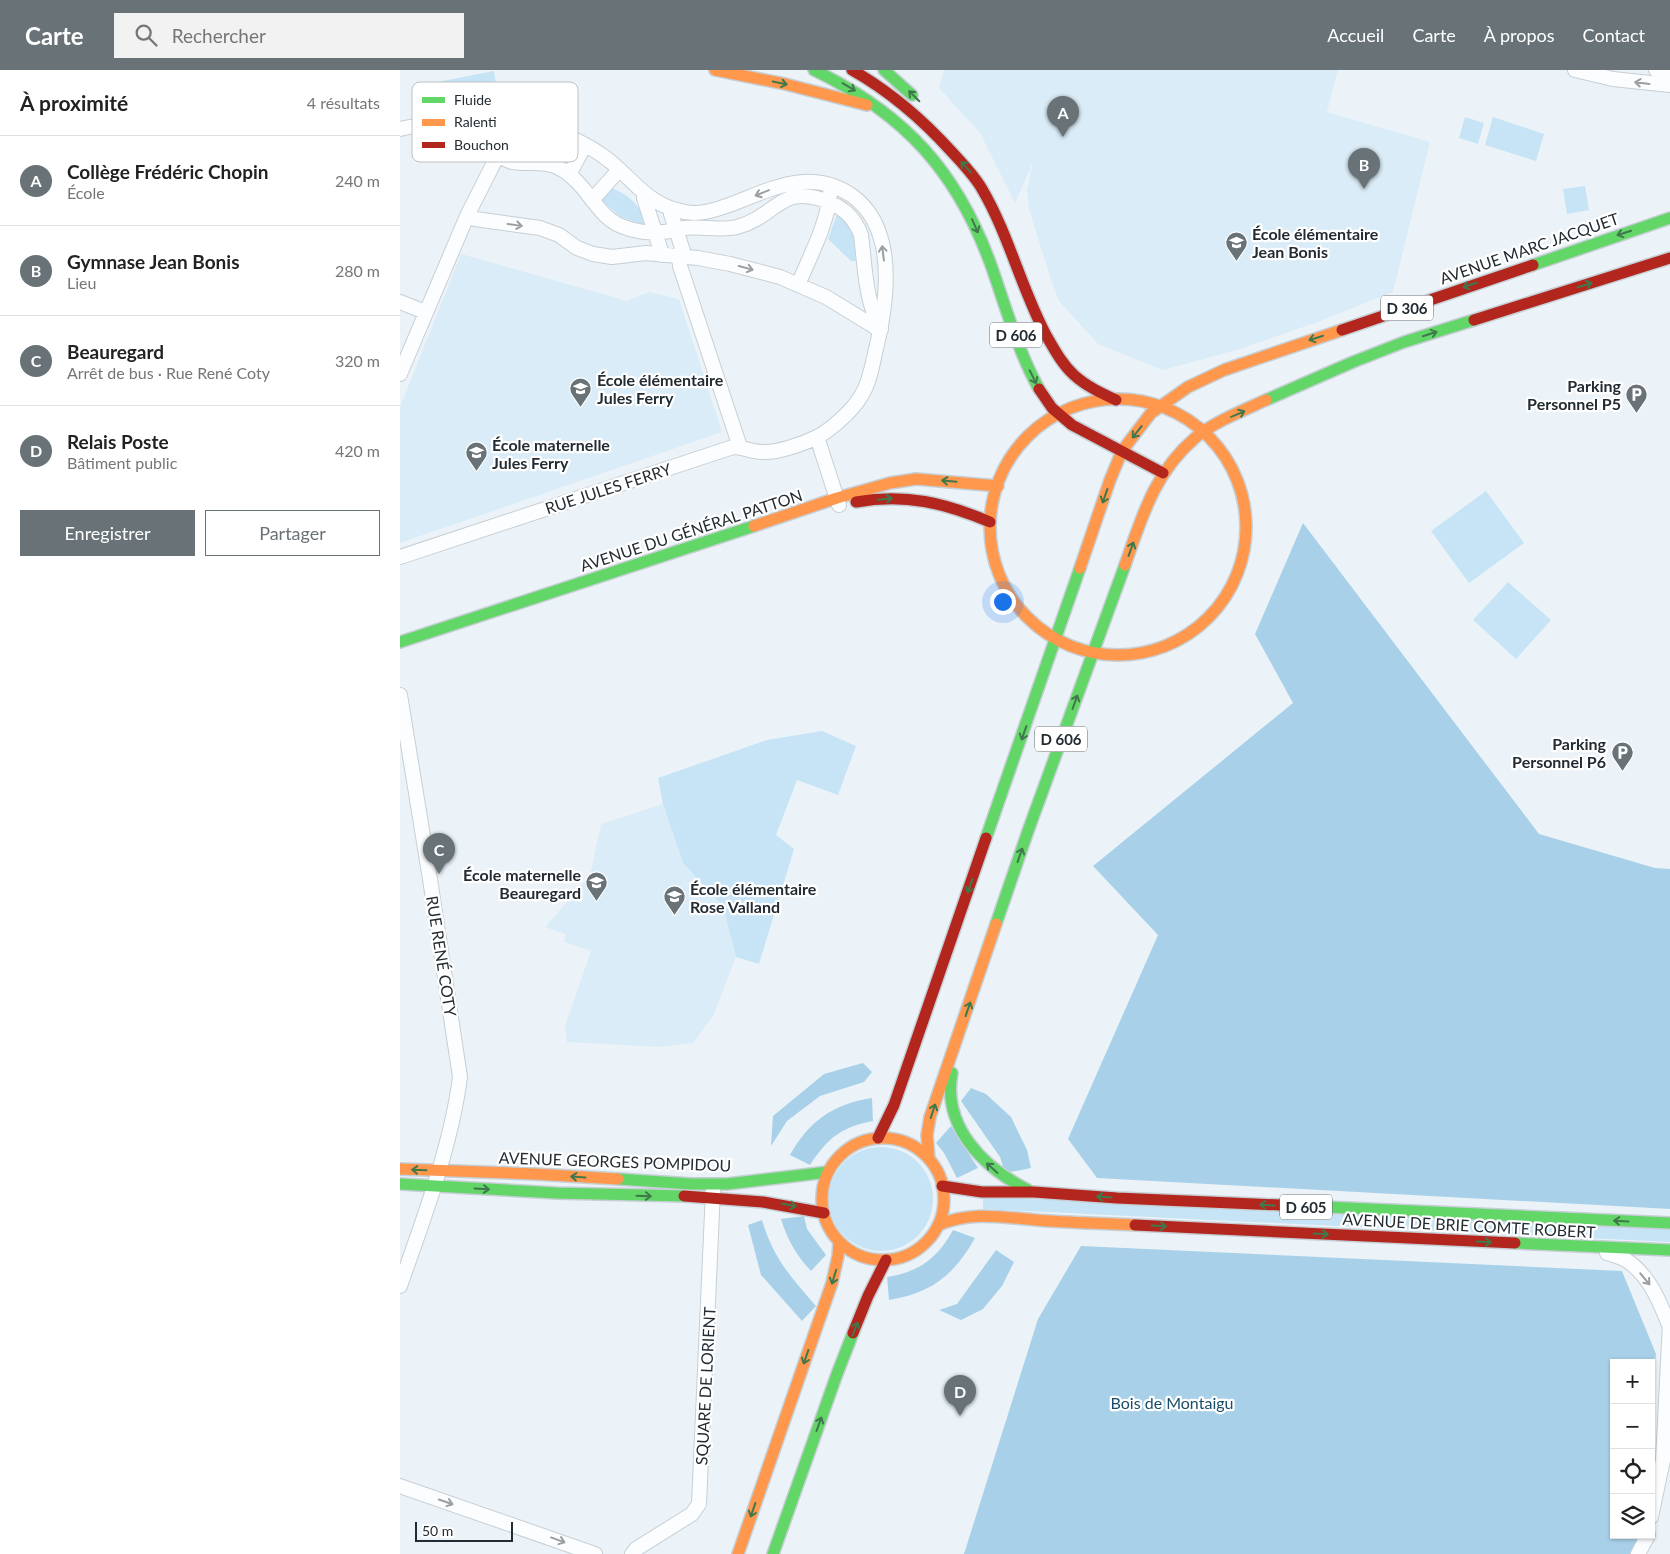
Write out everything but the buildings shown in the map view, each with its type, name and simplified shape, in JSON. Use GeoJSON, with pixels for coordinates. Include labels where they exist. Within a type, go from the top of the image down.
{"type":"FeatureCollection","features":[{"type":"Feature","properties":{"kind":"main road"},"geometry":{"type":"LineString","coordinates":[[715,70],[785,84],[881,109]]}},
{"type":"Feature","properties":{"kind":"main road","name":"D 606"},"geometry":{"type":"LineString","coordinates":[[814,70],[842,83],[881,109],[908,131],[932,156],[953,183],[966,205],[988,255],[1003,304],[1027,363],[1047,403],[1072,425],[1163,473]]}},
{"type":"Feature","properties":{"kind":"main road","name":"D 606"},"geometry":{"type":"LineString","coordinates":[[852,70],[903,102],[922,119],[970,172],[983,190],[993,209],[1034,314],[1060,360],[1086,385],[1166,421]]}},
{"type":"Feature","properties":{"kind":"main road"},"geometry":{"type":"LineString","coordinates":[[884,70],[922,105],[951,150]]}},
{"type":"Feature","properties":{"kind":"main road","name":"AVENUE MARC JACQUET"},"geometry":{"type":"LineString","coordinates":[[1151,413],[1188,387],[1224,370],[1670,218]]}},
{"type":"Feature","properties":{"kind":"main road","name":"D 306"},"geometry":{"type":"LineString","coordinates":[[1195,438],[1233,415],[1353,362],[1404,342],[1670,258]]}},
{"type":"Feature","properties":{"kind":"main road"},"geometry":{"type":"LineString","coordinates":[[1108,399],[1140,400],[1156,404],[1185,417],[1198,426],[1229,463],[1242,492],[1246,524],[1243,556],[1231,586],[1223,600],[1201,624],[1189,633],[1160,648],[1144,652],[1120,654],[1097,653],[1066,643],[1052,636],[1027,616],[1008,590],[995,561],[990,522],[998,486],[1006,467],[1024,441],[1035,430],[1062,412],[1092,401],[1108,399]]}},
{"type":"Feature","properties":{"kind":"main road","name":"D 606"},"geometry":{"type":"LineString","coordinates":[[878,1138],[894,1105],[1110,480],[1122,451],[1151,413]]}},
{"type":"Feature","properties":{"kind":"main road"},"geometry":{"type":"LineString","coordinates":[[1180,430],[1195,438]]}},
{"type":"Feature","properties":{"kind":"main road","name":"D 606"},"geometry":{"type":"LineString","coordinates":[[929,1159],[927,1135],[930,1117],[1031,822],[1098,635],[1148,501],[1163,473],[1195,438]]}},
{"type":"Feature","properties":{"kind":"main road","name":"AVENUE DU GÉNÉRAL PATTON"},"geometry":{"type":"LineString","coordinates":[[400,650],[838,503],[890,483],[916,479],[998,486]]}},
{"type":"Feature","properties":{"kind":"main road","name":"AVENUE DU GÉNÉRAL PATTON"},"geometry":{"type":"LineString","coordinates":[[400,642],[838,503],[902,497],[931,501],[958,508],[990,522]]}},
{"type":"Feature","properties":{"kind":"main road"},"geometry":{"type":"LineString","coordinates":[[952,1055],[951,1103],[958,1122],[978,1155],[988,1165],[1010,1181],[1034,1192]]}},
{"type":"Feature","properties":{"kind":"main road"},"geometry":{"type":"LineString","coordinates":[[878,1138],[894,1139],[914,1147],[929,1159],[938,1173],[942,1186],[943,1206],[938,1225],[929,1239],[917,1250],[902,1257],[886,1260],[868,1259],[852,1252],[839,1241],[829,1228],[824,1213],[822,1192],[828,1172],[839,1157],[855,1145],[878,1138]]}},
{"type":"Feature","properties":{"kind":"main road","name":"AVENUE GEORGES POMPIDOU"},"geometry":{"type":"LineString","coordinates":[[400,1169],[534,1174],[713,1191],[824,1213]]}},
{"type":"Feature","properties":{"kind":"main road","name":"AVENUE GEORGES POMPIDOU"},"geometry":{"type":"LineString","coordinates":[[400,1184],[576,1194],[713,1191],[727,1184],[828,1172]]}},
{"type":"Feature","properties":{"kind":"main road"},"geometry":{"type":"LineString","coordinates":[[433,1185],[472,1178],[524,1181],[534,1174]]}},
{"type":"Feature","properties":{"kind":"main road","name":"AVENUE DE BRIE COMTE ROBERT"},"geometry":{"type":"LineString","coordinates":[[942,1186],[982,1192],[1034,1192],[1117,1198],[1670,1223]]}},
{"type":"Feature","properties":{"kind":"main road","name":"AVENUE DE BRIE COMTE ROBERT"},"geometry":{"type":"LineString","coordinates":[[938,1225],[963,1215],[980,1214],[1035,1220],[1670,1250]]}},
{"type":"Feature","properties":{"kind":"main road"},"geometry":{"type":"LineString","coordinates":[[738,1554],[832,1283],[839,1241]]}},
{"type":"Feature","properties":{"kind":"main road"},"geometry":{"type":"LineString","coordinates":[[773,1554],[868,1296],[886,1260]]}},
{"type":"Feature","properties":{"kind":"street"},"geometry":{"type":"LineString","coordinates":[[1575,70],[1613,79],[1670,85]]}},
{"type":"Feature","properties":{"kind":"street"},"geometry":{"type":"LineString","coordinates":[[1656,70],[1670,75]]}},
{"type":"Feature","properties":{"kind":"street"},"geometry":{"type":"LineString","coordinates":[[578,142],[612,163],[658,204],[676,210],[703,213],[716,210],[791,182],[813,181],[831,185],[829,202],[819,234],[798,285]]}},
{"type":"Feature","properties":{"kind":"street"},"geometry":{"type":"LineString","coordinates":[[578,160],[586,145]]}},
{"type":"Feature","properties":{"kind":"street"},"geometry":{"type":"LineString","coordinates":[[400,374],[467,216],[495,162]]}},
{"type":"Feature","properties":{"kind":"street"},"geometry":{"type":"LineString","coordinates":[[514,162],[520,164],[538,162],[556,166],[570,175],[611,221],[636,230],[670,231],[737,227],[756,219],[787,199],[801,195],[812,196],[829,202],[847,212],[858,226],[861,235],[870,303],[881,329]]}},
{"type":"Feature","properties":{"kind":"street"},"geometry":{"type":"LineString","coordinates":[[570,175],[577,162]]}},
{"type":"Feature","properties":{"kind":"street"},"geometry":{"type":"LineString","coordinates":[[592,200],[619,170]]}},
{"type":"Feature","properties":{"kind":"street","name":"RUE JULES FERRY"},"geometry":{"type":"LineString","coordinates":[[400,557],[733,448],[740,447],[756,452],[774,451],[817,437],[833,426],[862,396],[869,378],[881,329],[887,284],[880,236],[876,224],[864,207],[849,194],[831,185]]}},
{"type":"Feature","properties":{"kind":"street"},"geometry":{"type":"LineString","coordinates":[[646,195],[644,198],[670,231],[691,251],[677,256]]}},
{"type":"Feature","properties":{"kind":"street"},"geometry":{"type":"LineString","coordinates":[[658,204],[656,209],[670,231],[740,447]]}},
{"type":"Feature","properties":{"kind":"street"},"geometry":{"type":"LineString","coordinates":[[670,231],[671,214],[676,210]]}},
{"type":"Feature","properties":{"kind":"street"},"geometry":{"type":"LineString","coordinates":[[467,216],[475,219],[540,228],[559,235],[577,248],[593,254],[612,257],[638,253],[677,256],[747,268],[780,277],[826,297],[874,328],[881,329]]}},
{"type":"Feature","properties":{"kind":"street"},"geometry":{"type":"LineString","coordinates":[[400,302],[425,312]]}},
{"type":"Feature","properties":{"kind":"street"},"geometry":{"type":"LineString","coordinates":[[817,437],[838,503]]}},
{"type":"Feature","properties":{"kind":"street","name":"RUE RENÉ COTY"},"geometry":{"type":"LineString","coordinates":[[400,695],[460,1077],[457,1100],[438,1171],[400,1286]]}},
{"type":"Feature","properties":{"kind":"street","name":"SQUARE DE LORIENT"},"geometry":{"type":"LineString","coordinates":[[632,1554],[636,1549],[692,1514],[699,1504],[713,1191]]}},
{"type":"Feature","properties":{"kind":"street"},"geometry":{"type":"LineString","coordinates":[[1589,1247],[1625,1260],[1644,1276],[1656,1294],[1670,1324],[1663,1460],[1655,1498]]}},
{"type":"Feature","properties":{"kind":"street"},"geometry":{"type":"LineString","coordinates":[[400,1486],[596,1554]]}},
{"type":"Feature","properties":{"kind":"street"},"geometry":{"type":"LineString","coordinates":[[1638,1554],[1646,1539]]}},
{"type":"Feature","properties":{"kind":"shaded area"},"geometry":{"type":"Polygon","coordinates":[[[944,70],[1338,70],[1327,112],[1430,142],[1393,292],[1315,323],[1240,349],[1163,370],[1098,344],[1059,301],[1051,280],[1029,209],[1027,190],[1033,162],[1015,203],[980,133],[939,88],[944,70]]]}},
{"type":"Feature","properties":{"kind":"shaded area"},"geometry":{"type":"Polygon","coordinates":[[[494,71],[496,82],[437,82],[494,71]]]}},
{"type":"Feature","properties":{"kind":"shaded area"},"geometry":{"type":"Polygon","coordinates":[[[1465,117],[1484,123],[1478,144],[1459,138],[1465,117]]]}},
{"type":"Feature","properties":{"kind":"shaded area"},"geometry":{"type":"Polygon","coordinates":[[[1493,117],[1544,134],[1536,161],[1485,145],[1493,117]]]}},
{"type":"Feature","properties":{"kind":"shaded area"},"geometry":{"type":"Polygon","coordinates":[[[1585,186],[1589,210],[1567,214],[1563,189],[1585,186]]]}},
{"type":"Feature","properties":{"kind":"shaded area"},"geometry":{"type":"Polygon","coordinates":[[[612,188],[634,202],[641,212],[646,226],[621,217],[601,200],[612,188]]]}},
{"type":"Feature","properties":{"kind":"shaded area"},"geometry":{"type":"Polygon","coordinates":[[[837,214],[848,223],[851,229],[856,261],[851,261],[828,239],[837,214]]]}},
{"type":"Feature","properties":{"kind":"shaded area"},"geometry":{"type":"Polygon","coordinates":[[[461,254],[627,301],[649,292],[679,299],[722,432],[400,543],[400,407],[461,254]]]}},
{"type":"Feature","properties":{"kind":"shaded area"},"geometry":{"type":"Polygon","coordinates":[[[1486,491],[1524,543],[1469,583],[1431,531],[1486,491]]]}},
{"type":"Feature","properties":{"kind":"shaded area"},"geometry":{"type":"Polygon","coordinates":[[[1508,582],[1551,620],[1516,659],[1473,620],[1508,582]]]}},
{"type":"Feature","properties":{"kind":"shaded area"},"geometry":{"type":"Polygon","coordinates":[[[822,731],[856,746],[838,795],[797,780],[776,835],[794,849],[759,964],[736,957],[723,906],[683,863],[663,804],[658,778],[767,740],[822,731]]]}},
{"type":"Feature","properties":{"kind":"shaded area","name":"École élémentaire Rose Valland"},"geometry":{"type":"Polygon","coordinates":[[[663,804],[683,863],[723,906],[736,957],[713,1016],[693,1043],[659,1047],[567,1042],[565,1026],[591,951],[564,942],[566,934],[545,927],[590,876],[601,824],[663,804]]]}},
{"type":"Feature","properties":{"kind":"shaded area"},"geometry":{"type":"Polygon","coordinates":[[[881,1147],[901,1151],[910,1156],[924,1170],[929,1179],[933,1199],[929,1219],[924,1228],[910,1242],[901,1247],[881,1251],[861,1247],[852,1242],[838,1228],[833,1219],[829,1199],[833,1179],[838,1170],[852,1156],[861,1151],[881,1147]]]}},
{"type":"Feature","properties":{"kind":"shaded area"},"geometry":{"type":"Polygon","coordinates":[[[983,1197],[1670,1228],[1670,1242],[983,1209],[983,1197]]]}},
{"type":"Feature","properties":{"kind":"green space"},"geometry":{"type":"Polygon","coordinates":[[[1303,523],[1539,834],[1655,868],[1670,869],[1670,1209],[1097,1178],[1068,1139],[1158,935],[1093,866],[1293,703],[1255,634],[1303,523]]]}},
{"type":"Feature","properties":{"kind":"green space"},"geometry":{"type":"Polygon","coordinates":[[[863,1063],[872,1072],[864,1082],[820,1096],[787,1121],[771,1146],[773,1116],[824,1074],[863,1063]]]}},
{"type":"Feature","properties":{"kind":"green space"},"geometry":{"type":"Polygon","coordinates":[[[971,1088],[986,1094],[1011,1117],[1027,1150],[1031,1168],[1005,1173],[1000,1157],[961,1101],[971,1088]]]}},
{"type":"Feature","properties":{"kind":"green space"},"geometry":{"type":"Polygon","coordinates":[[[872,1098],[873,1121],[844,1130],[836,1135],[810,1165],[790,1155],[805,1133],[823,1116],[845,1105],[872,1098]]]}},
{"type":"Feature","properties":{"kind":"green space"},"geometry":{"type":"Polygon","coordinates":[[[951,1126],[978,1168],[957,1178],[944,1153],[936,1143],[951,1126]]]}},
{"type":"Feature","properties":{"kind":"green space"},"geometry":{"type":"Polygon","coordinates":[[[804,1216],[807,1229],[826,1255],[811,1271],[793,1246],[781,1219],[804,1216]]]}},
{"type":"Feature","properties":{"kind":"green space"},"geometry":{"type":"Polygon","coordinates":[[[762,1220],[777,1256],[816,1306],[802,1321],[761,1275],[748,1225],[762,1220]]]}},
{"type":"Feature","properties":{"kind":"green space"},"geometry":{"type":"Polygon","coordinates":[[[953,1230],[975,1238],[950,1272],[930,1287],[918,1293],[889,1300],[887,1277],[909,1271],[926,1262],[941,1248],[953,1230]]]}},
{"type":"Feature","properties":{"kind":"green space","name":"Bois de Montaigu"},"geometry":{"type":"Polygon","coordinates":[[[1081,1246],[1622,1271],[1656,1354],[1655,1364],[1655,1359],[1610,1359],[1610,1539],[1640,1539],[1638,1554],[964,1554],[1038,1319],[1081,1246]]]}},
{"type":"Feature","properties":{"kind":"green space"},"geometry":{"type":"Polygon","coordinates":[[[996,1250],[1014,1262],[1002,1286],[983,1309],[961,1320],[939,1310],[957,1304],[996,1250]]]}},
{"type":"Feature","properties":{"kind":"traffic: fast"},"geometry":{"type":"LineString","coordinates":[[814,70],[846,87],[875,106],[901,127],[945,175],[963,203],[978,234],[1019,345],[1039,389]]}},
{"type":"Feature","properties":{"kind":"traffic: fast"},"geometry":{"type":"LineString","coordinates":[[884,70],[912,95]]}},
{"type":"Feature","properties":{"kind":"traffic: fast"},"geometry":{"type":"LineString","coordinates":[[1533,265],[1670,218]]}},
{"type":"Feature","properties":{"kind":"traffic: fast"},"geometry":{"type":"LineString","coordinates":[[1266,400],[1404,342],[1474,320]]}},
{"type":"Feature","properties":{"kind":"traffic: fast"},"geometry":{"type":"LineString","coordinates":[[400,642],[754,526]]}},
{"type":"Feature","properties":{"kind":"traffic: fast"},"geometry":{"type":"LineString","coordinates":[[996,924],[1125,565]]}},
{"type":"Feature","properties":{"kind":"traffic: fast"},"geometry":{"type":"LineString","coordinates":[[986,838],[1080,568]]}},
{"type":"Feature","properties":{"kind":"traffic: fast"},"geometry":{"type":"LineString","coordinates":[[952,1073],[951,1093],[953,1111],[960,1128],[970,1144],[996,1170],[1028,1190]]}},
{"type":"Feature","properties":{"kind":"traffic: fast"},"geometry":{"type":"LineString","coordinates":[[618,1179],[692,1184],[727,1184],[828,1172]]}},
{"type":"Feature","properties":{"kind":"traffic: fast"},"geometry":{"type":"LineString","coordinates":[[400,1184],[556,1193],[684,1196]]}},
{"type":"Feature","properties":{"kind":"traffic: fast"},"geometry":{"type":"LineString","coordinates":[[1326,1207],[1670,1223]]}},
{"type":"Feature","properties":{"kind":"traffic: fast"},"geometry":{"type":"LineString","coordinates":[[1515,1243],[1670,1250]]}},
{"type":"Feature","properties":{"kind":"traffic: fast"},"geometry":{"type":"LineString","coordinates":[[773,1554],[853,1333]]}},
{"type":"Feature","properties":{"kind":"traffic: slow"},"geometry":{"type":"LineString","coordinates":[[715,70],[785,84],[867,105]]}},
{"type":"Feature","properties":{"kind":"traffic: slow"},"geometry":{"type":"LineString","coordinates":[[1080,568],[1122,451],[1151,413],[1188,387],[1224,370],[1342,330]]}},
{"type":"Feature","properties":{"kind":"traffic: slow"},"geometry":{"type":"LineString","coordinates":[[1118,399],[1155,405],[1178,414],[1199,428],[1217,446],[1236,478],[1243,502],[1246,527],[1240,564],[1231,587],[1217,608],[1199,626],[1167,645],[1143,652],[1118,655],[1081,649],[1058,640],[1037,626],[1019,608],[1000,576],[993,552],[990,527],[996,490],[1005,467],[1019,446],[1037,428],[1069,409],[1093,402],[1118,399]]}},
{"type":"Feature","properties":{"kind":"traffic: slow"},"geometry":{"type":"LineString","coordinates":[[1125,565],[1151,497],[1169,466],[1202,432],[1266,400]]}},
{"type":"Feature","properties":{"kind":"traffic: slow"},"geometry":{"type":"LineString","coordinates":[[754,526],[837,498],[890,483],[916,479],[998,486]]}},
{"type":"Feature","properties":{"kind":"traffic: slow"},"geometry":{"type":"LineString","coordinates":[[929,1159],[927,1135],[930,1117],[996,924]]}},
{"type":"Feature","properties":{"kind":"traffic: slow"},"geometry":{"type":"LineString","coordinates":[[883,1138],[906,1143],[926,1156],[939,1176],[944,1199],[939,1222],[926,1242],[906,1255],[883,1260],[860,1255],[840,1242],[827,1222],[822,1199],[827,1176],[840,1156],[860,1143],[883,1138]]}},
{"type":"Feature","properties":{"kind":"traffic: slow"},"geometry":{"type":"LineString","coordinates":[[400,1169],[618,1179]]}},
{"type":"Feature","properties":{"kind":"traffic: slow"},"geometry":{"type":"LineString","coordinates":[[938,1225],[974,1216],[1135,1225]]}},
{"type":"Feature","properties":{"kind":"traffic: slow"},"geometry":{"type":"LineString","coordinates":[[738,1554],[832,1283],[839,1241]]}},
{"type":"Feature","properties":{"kind":"traffic: jam"},"geometry":{"type":"LineString","coordinates":[[852,70],[880,87],[917,117],[972,174],[982,189],[1000,225],[1037,317],[1059,356],[1070,371],[1079,379],[1116,400]]}},
{"type":"Feature","properties":{"kind":"traffic: jam"},"geometry":{"type":"LineString","coordinates":[[1474,320],[1670,258]]}},
{"type":"Feature","properties":{"kind":"traffic: jam"},"geometry":{"type":"LineString","coordinates":[[1342,330],[1533,265]]}},
{"type":"Feature","properties":{"kind":"traffic: jam"},"geometry":{"type":"LineString","coordinates":[[1039,389],[1052,408],[1072,425],[1163,473]]}},
{"type":"Feature","properties":{"kind":"traffic: jam"},"geometry":{"type":"LineString","coordinates":[[856,502],[874,499],[908,499],[941,505],[990,522]]}},
{"type":"Feature","properties":{"kind":"traffic: jam"},"geometry":{"type":"LineString","coordinates":[[878,1138],[894,1105],[986,838]]}},
{"type":"Feature","properties":{"kind":"traffic: jam"},"geometry":{"type":"LineString","coordinates":[[942,1186],[982,1192],[1034,1192],[1117,1198],[1326,1207]]}},
{"type":"Feature","properties":{"kind":"traffic: jam"},"geometry":{"type":"LineString","coordinates":[[684,1196],[763,1202],[824,1213]]}},
{"type":"Feature","properties":{"kind":"traffic: jam"},"geometry":{"type":"LineString","coordinates":[[1135,1225],[1515,1243]]}},
{"type":"Feature","properties":{"kind":"traffic: jam"},"geometry":{"type":"LineString","coordinates":[[853,1333],[868,1296],[886,1260]]}},
{"type":"Feature","properties":{"kind":"place","name":"Collège Frédéric Chopin"},"geometry":{"type":"Point","coordinates":[1063,137]}},
{"type":"Feature","properties":{"kind":"place","name":"Gymnase Jean Bonis"},"geometry":{"type":"Point","coordinates":[1364,189]}},
{"type":"Feature","properties":{"kind":"place","name":"École élémentaire Jean Bonis"},"geometry":{"type":"Point","coordinates":[1236,261]}},
{"type":"Feature","properties":{"kind":"place","name":"École élémentaire Jules Ferry"},"geometry":{"type":"Point","coordinates":[581,407]}},
{"type":"Feature","properties":{"kind":"place","name":"Parking Personnel P5"},"geometry":{"type":"Point","coordinates":[1637,413]}},
{"type":"Feature","properties":{"kind":"place","name":"École maternelle Jules Ferry"},"geometry":{"type":"Point","coordinates":[476,472]}},
{"type":"Feature","properties":{"kind":"place","name":"Parking Personnel P6"},"geometry":{"type":"Point","coordinates":[1622,771]}},
{"type":"Feature","properties":{"kind":"place","name":"Beauregard"},"geometry":{"type":"Point","coordinates":[439,874]}},
{"type":"Feature","properties":{"kind":"place","name":"École maternelle Beauregard"},"geometry":{"type":"Point","coordinates":[597,902]}},
{"type":"Feature","properties":{"kind":"place","name":"École élémentaire Rose Valland"},"geometry":{"type":"Point","coordinates":[674,916]}},
{"type":"Feature","properties":{"kind":"place","name":"Relais Poste"},"geometry":{"type":"Point","coordinates":[960,1416]}}]}
